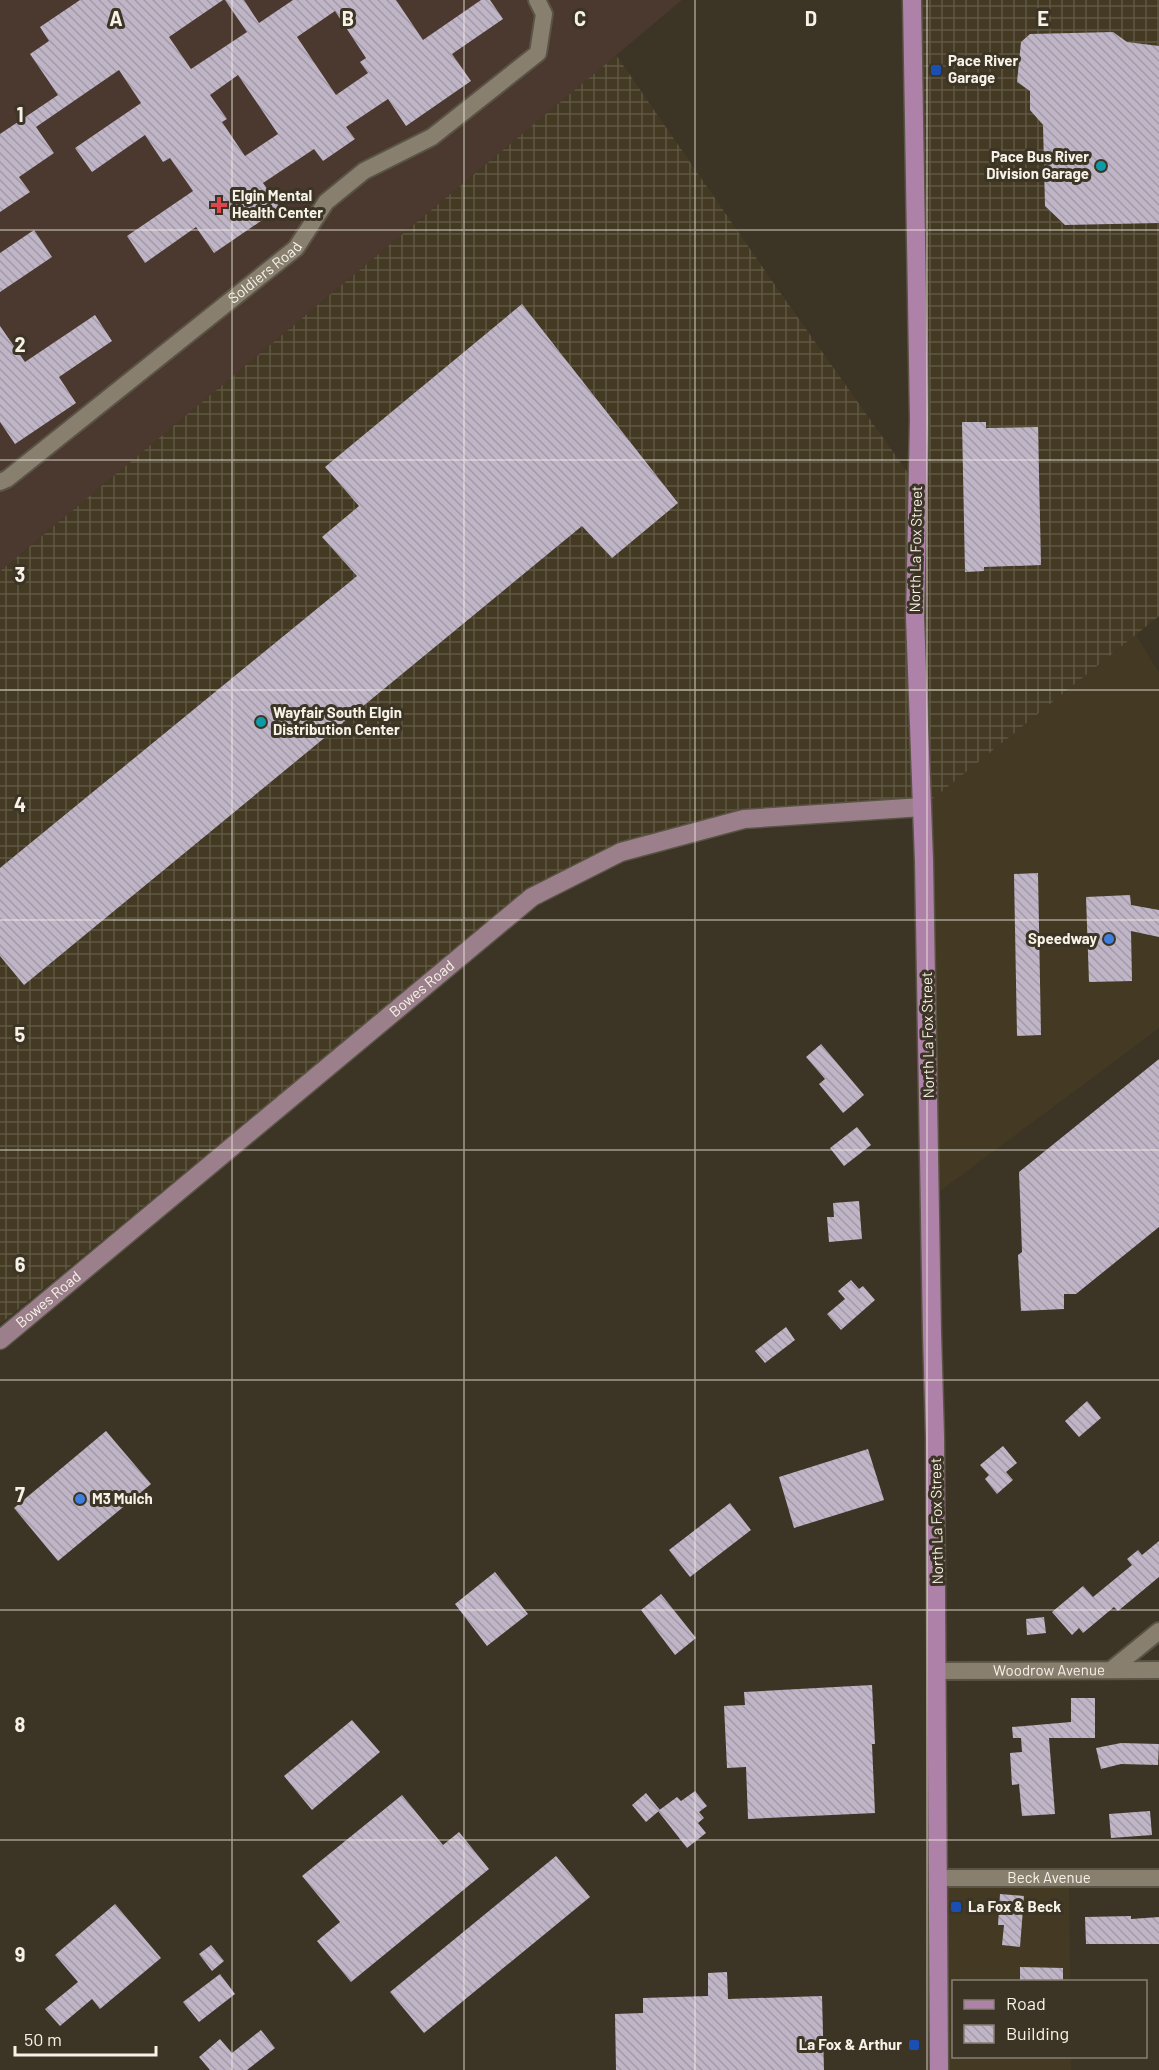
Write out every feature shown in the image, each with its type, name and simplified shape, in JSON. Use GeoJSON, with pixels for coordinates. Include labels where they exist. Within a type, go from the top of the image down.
{"type":"FeatureCollection","features":[{"type":"Feature","properties":{"kind":"main road","name":"North La Fox Street"},"geometry":{"type":"LineString","coordinates":[[912,0],[919,420],[915,616],[922,807],[936,1437],[939,2070]]}},
{"type":"Feature","properties":{"kind":"street","name":"Soldiers Road"},"geometry":{"type":"LineString","coordinates":[[0,482],[16,472],[296,248],[326,202],[364,171],[432,137],[538,52],[544,14],[537,0]]}},
{"type":"Feature","properties":{"kind":"street","name":"Bowes Road"},"geometry":{"type":"LineString","coordinates":[[0,1340],[532,897],[621,852],[744,819],[922,807]]}},
{"type":"Feature","properties":{"kind":"street"},"geometry":{"type":"LineString","coordinates":[[1111,1670],[1159,1631]]}},
{"type":"Feature","properties":{"kind":"street","name":"Woodrow Avenue"},"geometry":{"type":"LineString","coordinates":[[938,1671],[1159,1670]]}},
{"type":"Feature","properties":{"kind":"street","name":"Beck Avenue"},"geometry":{"type":"LineString","coordinates":[[939,1878],[1159,1878]]}},
{"type":"Feature","properties":{"kind":"shaded area","name":"Elgin Mental Health Center"},"geometry":{"type":"Polygon","coordinates":[[[0,0],[682,0],[0,571],[0,0]]]}},
{"type":"Feature","properties":{"kind":"shaded area","name":"Pace Bus River Division Garage"},"geometry":{"type":"Polygon","coordinates":[[[913,0],[1159,0],[1159,616],[925,805],[913,0]]]}},
{"type":"Feature","properties":{"kind":"shaded area"},"geometry":{"type":"Polygon","coordinates":[[[616,55],[908,473],[914,801],[743,812],[524,894],[0,1324],[0,571],[616,55]]]}},
{"type":"Feature","properties":{"kind":"shaded area"},"geometry":{"type":"Polygon","coordinates":[[[1136,635],[1159,673],[1159,1028],[936,1194],[925,805],[1136,635]]]}},
{"type":"Feature","properties":{"kind":"shaded area"},"geometry":{"type":"Polygon","coordinates":[[[942,1875],[1069,1876],[1070,1980],[952,1980],[952,2058],[1071,2058],[1071,2070],[942,2070],[942,1875]]]}},
{"type":"Feature","properties":{"kind":"building"},"geometry":{"type":"Polygon","coordinates":[[[80,0],[223,0],[169,37],[191,69],[247,32],[225,0],[244,0],[259,23],[293,0],[396,0],[423,40],[481,0],[490,0],[503,19],[452,54],[471,81],[406,126],[388,99],[346,127],[355,139],[323,161],[314,149],[263,183],[280,208],[214,253],[196,227],[145,263],[127,236],[193,191],[170,158],[163,162],[145,135],[92,172],[75,148],[141,103],[119,70],[36,127],[54,153],[19,177],[30,192],[0,212],[0,134],[58,95],[30,54],[49,41],[40,27],[80,0]],[[335,11],[297,37],[336,95],[368,73],[360,62],[366,58],[335,11]],[[238,75],[210,95],[227,119],[222,122],[245,156],[278,134],[238,75]]]}},
{"type":"Feature","properties":{"kind":"building","name":"Pace Bus River Division Garage"},"geometry":{"type":"Polygon","coordinates":[[[1113,32],[1127,42],[1159,46],[1159,223],[1065,225],[1045,206],[1043,125],[1030,110],[1030,91],[1017,82],[1021,42],[1030,34],[1113,32]]]}},
{"type":"Feature","properties":{"kind":"building"},"geometry":{"type":"Polygon","coordinates":[[[34,230],[52,257],[0,292],[0,253],[34,230]]]}},
{"type":"Feature","properties":{"kind":"building","name":"Wayfair South Elgin Distribution Center"},"geometry":{"type":"Polygon","coordinates":[[[522,304],[678,503],[612,558],[582,526],[24,985],[0,956],[0,868],[357,576],[322,537],[359,506],[325,467],[522,304]]]}},
{"type":"Feature","properties":{"kind":"building"},"geometry":{"type":"Polygon","coordinates":[[[95,315],[112,341],[59,377],[76,403],[15,444],[0,422],[0,326],[25,362],[95,315]]]}},
{"type":"Feature","properties":{"kind":"building"},"geometry":{"type":"Polygon","coordinates":[[[962,422],[986,422],[986,428],[1038,427],[1041,565],[984,567],[984,571],[965,572],[962,422]]]}},
{"type":"Feature","properties":{"kind":"building","name":"Speedway"},"geometry":{"type":"Polygon","coordinates":[[[1038,873],[1041,1035],[1017,1036],[1014,874],[1038,873]]]}},
{"type":"Feature","properties":{"kind":"building","name":"Speedway"},"geometry":{"type":"Polygon","coordinates":[[[1130,895],[1131,905],[1159,910],[1159,937],[1131,931],[1132,981],[1089,982],[1086,897],[1130,895]]]}},
{"type":"Feature","properties":{"kind":"building"},"geometry":{"type":"Polygon","coordinates":[[[821,1044],[864,1095],[843,1113],[819,1084],[825,1079],[806,1057],[821,1044]]]}},
{"type":"Feature","properties":{"kind":"building"},"geometry":{"type":"Polygon","coordinates":[[[1159,1059],[1159,1227],[1076,1294],[1064,1294],[1064,1309],[1021,1311],[1018,1255],[1022,1252],[1019,1172],[1159,1059]]]}},
{"type":"Feature","properties":{"kind":"building"},"geometry":{"type":"Polygon","coordinates":[[[857,1127],[871,1145],[844,1166],[830,1148],[857,1127]]]}},
{"type":"Feature","properties":{"kind":"building"},"geometry":{"type":"Polygon","coordinates":[[[859,1201],[862,1239],[829,1242],[827,1217],[834,1217],[833,1203],[859,1201]]]}},
{"type":"Feature","properties":{"kind":"building"},"geometry":{"type":"Polygon","coordinates":[[[851,1280],[859,1289],[863,1286],[875,1300],[841,1330],[827,1314],[845,1299],[838,1291],[851,1280]]]}},
{"type":"Feature","properties":{"kind":"building"},"geometry":{"type":"Polygon","coordinates":[[[786,1327],[795,1340],[765,1363],[755,1351],[786,1327]]]}},
{"type":"Feature","properties":{"kind":"building"},"geometry":{"type":"Polygon","coordinates":[[[1087,1401],[1101,1418],[1079,1437],[1065,1421],[1087,1401]]]}},
{"type":"Feature","properties":{"kind":"building"},"geometry":{"type":"Polygon","coordinates":[[[106,1431],[151,1484],[58,1561],[14,1508],[106,1431]]]}},
{"type":"Feature","properties":{"kind":"building"},"geometry":{"type":"Polygon","coordinates":[[[1003,1446],[1017,1463],[1006,1472],[1013,1480],[997,1494],[985,1479],[989,1475],[980,1465],[1003,1446]]]}},
{"type":"Feature","properties":{"kind":"building"},"geometry":{"type":"Polygon","coordinates":[[[868,1449],[884,1500],[794,1528],[779,1477],[868,1449]]]}},
{"type":"Feature","properties":{"kind":"building"},"geometry":{"type":"Polygon","coordinates":[[[730,1503],[751,1530],[690,1577],[669,1550],[730,1503]]]}},
{"type":"Feature","properties":{"kind":"building"},"geometry":{"type":"Polygon","coordinates":[[[1159,1541],[1159,1577],[1118,1611],[1114,1607],[1083,1633],[1079,1628],[1072,1635],[1052,1612],[1083,1586],[1093,1597],[1132,1565],[1127,1559],[1138,1550],[1142,1555],[1159,1541]]]}},
{"type":"Feature","properties":{"kind":"building"},"geometry":{"type":"Polygon","coordinates":[[[495,1572],[528,1614],[487,1646],[455,1604],[495,1572]]]}},
{"type":"Feature","properties":{"kind":"building"},"geometry":{"type":"Polygon","coordinates":[[[661,1594],[696,1638],[675,1655],[641,1610],[661,1594]]]}},
{"type":"Feature","properties":{"kind":"building"},"geometry":{"type":"Polygon","coordinates":[[[1044,1617],[1046,1633],[1027,1635],[1026,1619],[1044,1617]]]}},
{"type":"Feature","properties":{"kind":"building"},"geometry":{"type":"Polygon","coordinates":[[[872,1685],[875,1813],[748,1819],[746,1767],[727,1768],[724,1706],[745,1705],[744,1692],[872,1685]]]}},
{"type":"Feature","properties":{"kind":"building"},"geometry":{"type":"Polygon","coordinates":[[[1071,1698],[1095,1698],[1095,1738],[1049,1738],[1055,1814],[1022,1816],[1019,1784],[1012,1785],[1010,1753],[1022,1752],[1021,1738],[1013,1738],[1012,1727],[1071,1722],[1071,1698]]]}},
{"type":"Feature","properties":{"kind":"building"},"geometry":{"type":"Polygon","coordinates":[[[352,1720],[380,1752],[312,1810],[284,1776],[352,1720]]]}},
{"type":"Feature","properties":{"kind":"building"},"geometry":{"type":"Polygon","coordinates":[[[1121,1743],[1159,1744],[1158,1765],[1121,1764],[1101,1769],[1096,1748],[1121,1743]]]}},
{"type":"Feature","properties":{"kind":"building"},"geometry":{"type":"Polygon","coordinates":[[[695,1791],[707,1806],[699,1812],[704,1818],[698,1823],[706,1833],[687,1848],[658,1811],[677,1797],[681,1801],[695,1791]]]}},
{"type":"Feature","properties":{"kind":"building"},"geometry":{"type":"Polygon","coordinates":[[[646,1793],[660,1810],[646,1822],[632,1805],[646,1793]]]}},
{"type":"Feature","properties":{"kind":"building"},"geometry":{"type":"Polygon","coordinates":[[[402,1795],[443,1845],[459,1832],[489,1869],[351,1982],[317,1941],[340,1922],[302,1876],[402,1795]]]}},
{"type":"Feature","properties":{"kind":"building"},"geometry":{"type":"Polygon","coordinates":[[[1150,1811],[1152,1835],[1111,1838],[1109,1814],[1150,1811]]]}},
{"type":"Feature","properties":{"kind":"building"},"geometry":{"type":"Polygon","coordinates":[[[556,1856],[590,1897],[424,2033],[390,1992],[556,1856]]]}},
{"type":"Feature","properties":{"kind":"building"},"geometry":{"type":"Polygon","coordinates":[[[1000,1894],[1024,1896],[1020,1947],[1002,1945],[1004,1925],[998,1925],[1000,1894]]]}},
{"type":"Feature","properties":{"kind":"building"},"geometry":{"type":"Polygon","coordinates":[[[115,1904],[161,1958],[100,2009],[92,1999],[60,2026],[45,2009],[78,1982],[55,1955],[115,1904]]]}},
{"type":"Feature","properties":{"kind":"building"},"geometry":{"type":"Polygon","coordinates":[[[1131,1916],[1131,1919],[1159,1917],[1159,1944],[1086,1944],[1085,1917],[1131,1916]]]}},
{"type":"Feature","properties":{"kind":"building"},"geometry":{"type":"Polygon","coordinates":[[[211,1945],[224,1961],[212,1971],[199,1954],[211,1945]]]}},
{"type":"Feature","properties":{"kind":"building"},"geometry":{"type":"Polygon","coordinates":[[[1020,1967],[1063,1968],[1063,1980],[1020,1980],[1020,1967]]]}},
{"type":"Feature","properties":{"kind":"building"},"geometry":{"type":"Polygon","coordinates":[[[727,1972],[728,1999],[822,1996],[824,2070],[616,2070],[615,2014],[643,2013],[643,1998],[708,1996],[708,1973],[727,1972]]]}},
{"type":"Feature","properties":{"kind":"building"},"geometry":{"type":"Polygon","coordinates":[[[220,1974],[235,1994],[199,2022],[183,2002],[220,1974]]]}},
{"type":"Feature","properties":{"kind":"building"},"geometry":{"type":"Polygon","coordinates":[[[261,2030],[275,2048],[247,2070],[210,2070],[199,2057],[220,2039],[232,2053],[261,2030]]]}},
{"type":"Feature","properties":{"kind":"place","name":"Pace River Garage"},"geometry":{"type":"Point","coordinates":[936,70]}},
{"type":"Feature","properties":{"kind":"place","name":"Pace Bus River Division Garage"},"geometry":{"type":"Point","coordinates":[1101,166]}},
{"type":"Feature","properties":{"kind":"place","name":"Elgin Mental Health Center"},"geometry":{"type":"Point","coordinates":[219,205]}},
{"type":"Feature","properties":{"kind":"place","name":"Wayfair South Elgin Distribution Center"},"geometry":{"type":"Point","coordinates":[261,722]}},
{"type":"Feature","properties":{"kind":"place","name":"Speedway"},"geometry":{"type":"Point","coordinates":[1109,939]}},
{"type":"Feature","properties":{"kind":"place","name":"M3 Mulch"},"geometry":{"type":"Point","coordinates":[80,1499]}},
{"type":"Feature","properties":{"kind":"place","name":"La Fox & Beck"},"geometry":{"type":"Point","coordinates":[956,1907]}},
{"type":"Feature","properties":{"kind":"place","name":"La Fox & Arthur"},"geometry":{"type":"Point","coordinates":[914,2045]}}]}
